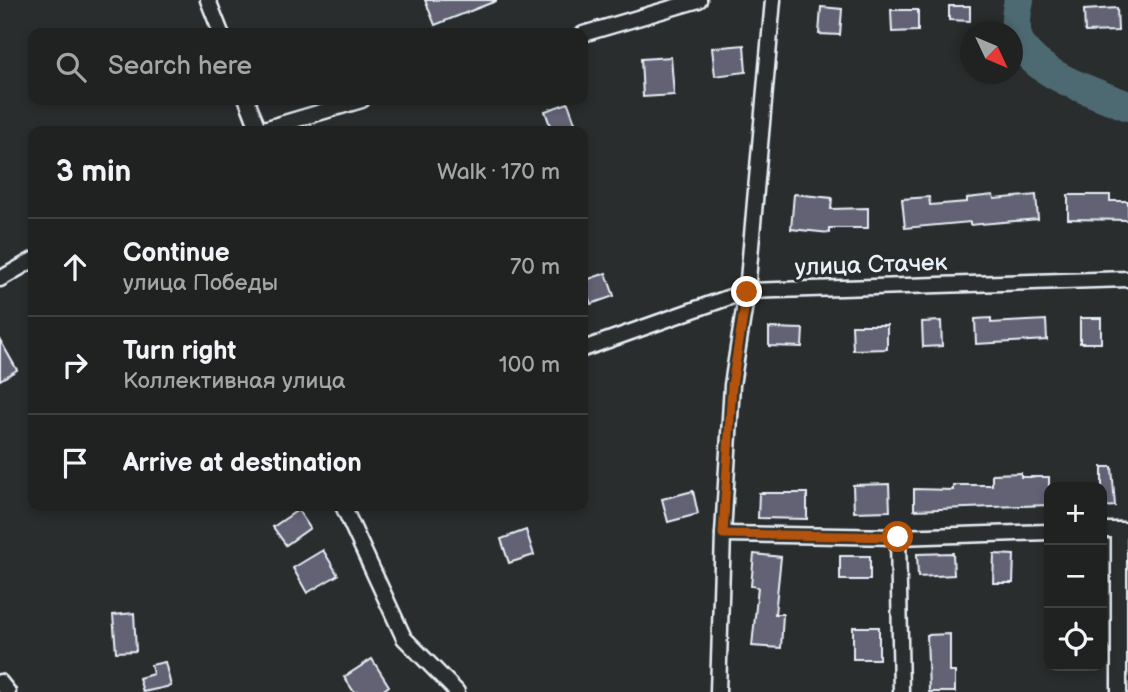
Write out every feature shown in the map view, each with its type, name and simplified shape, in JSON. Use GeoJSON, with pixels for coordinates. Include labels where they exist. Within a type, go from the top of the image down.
{"type":"FeatureCollection","features":[{"type":"Feature","properties":{"kind":"street"},"geometry":{"type":"LineString","coordinates":[[208,0],[219,28]]}},
{"type":"Feature","properties":{"kind":"street"},"geometry":{"type":"LineString","coordinates":[[588,33],[699,0]]}},
{"type":"Feature","properties":{"kind":"street"},"geometry":{"type":"LineString","coordinates":[[718,692],[723,534],[732,385],[747,292],[773,0]]}},
{"type":"Feature","properties":{"kind":"street"},"geometry":{"type":"LineString","coordinates":[[249,105],[257,126]]}},
{"type":"Feature","properties":{"kind":"street"},"geometry":{"type":"LineString","coordinates":[[276,126],[345,105]]}},
{"type":"Feature","properties":{"kind":"street"},"geometry":{"type":"LineString","coordinates":[[0,279],[28,263]]}},
{"type":"Feature","properties":{"kind":"street","name":"улица Стачек"},"geometry":{"type":"LineString","coordinates":[[588,347],[747,292],[1128,279]]}},
{"type":"Feature","properties":{"kind":"street"},"geometry":{"type":"LineString","coordinates":[[345,511],[404,638],[457,692]]}},
{"type":"Feature","properties":{"kind":"street"},"geometry":{"type":"LineString","coordinates":[[1119,692],[1123,530]]}},
{"type":"Feature","properties":{"kind":"street"},"geometry":{"type":"LineString","coordinates":[[723,534],[898,537],[1044,532]]}},
{"type":"Feature","properties":{"kind":"street"},"geometry":{"type":"LineString","coordinates":[[898,537],[901,692]]}},
{"type":"Feature","properties":{"kind":"street"},"geometry":{"type":"LineString","coordinates":[[0,682],[8,692]]}},
{"type":"Feature","properties":{"kind":"building"},"geometry":{"type":"Polygon","coordinates":[[[425,0],[496,0],[496,1],[435,25],[425,0]]]}},
{"type":"Feature","properties":{"kind":"building"},"geometry":{"type":"Polygon","coordinates":[[[949,6],[970,6],[970,21],[949,20],[949,6]]]}},
{"type":"Feature","properties":{"kind":"building"},"geometry":{"type":"Polygon","coordinates":[[[821,7],[842,9],[840,35],[819,34],[821,7]]]}},
{"type":"Feature","properties":{"kind":"building"},"geometry":{"type":"Polygon","coordinates":[[[1117,8],[1118,31],[1085,32],[1084,10],[1117,8]]]}},
{"type":"Feature","properties":{"kind":"building"},"geometry":{"type":"Polygon","coordinates":[[[891,10],[918,10],[918,31],[892,32],[891,10]]]}},
{"type":"Feature","properties":{"kind":"building"},"geometry":{"type":"Polygon","coordinates":[[[744,45],[746,72],[715,76],[712,48],[744,45]]]}},
{"type":"Feature","properties":{"kind":"building"},"geometry":{"type":"Polygon","coordinates":[[[671,57],[674,95],[643,97],[641,59],[671,57]]]}},
{"type":"Feature","properties":{"kind":"building"},"geometry":{"type":"Polygon","coordinates":[[[569,105],[576,126],[550,126],[545,111],[569,105]]]}},
{"type":"Feature","properties":{"kind":"building"},"geometry":{"type":"Polygon","coordinates":[[[794,194],[832,198],[831,209],[868,208],[868,228],[829,228],[829,233],[791,229],[794,194]]]}},
{"type":"Feature","properties":{"kind":"building"},"geometry":{"type":"Polygon","coordinates":[[[993,195],[994,199],[1036,195],[1038,219],[905,228],[902,199],[929,197],[930,205],[967,202],[967,198],[993,195]]]}},
{"type":"Feature","properties":{"kind":"building"},"geometry":{"type":"Polygon","coordinates":[[[1068,195],[1110,195],[1110,201],[1128,201],[1128,220],[1068,219],[1068,195]]]}},
{"type":"Feature","properties":{"kind":"building"},"geometry":{"type":"Polygon","coordinates":[[[606,273],[614,296],[591,304],[588,279],[606,273]]]}},
{"type":"Feature","properties":{"kind":"building"},"geometry":{"type":"Polygon","coordinates":[[[991,318],[991,323],[1046,320],[1047,340],[976,344],[975,319],[991,318]]]}},
{"type":"Feature","properties":{"kind":"building"},"geometry":{"type":"Polygon","coordinates":[[[1080,318],[1101,318],[1101,343],[1080,343],[1080,318]]]}},
{"type":"Feature","properties":{"kind":"building"},"geometry":{"type":"Polygon","coordinates":[[[941,321],[942,346],[923,347],[922,322],[941,321]]]}},
{"type":"Feature","properties":{"kind":"building"},"geometry":{"type":"Polygon","coordinates":[[[852,325],[887,325],[887,349],[853,350],[852,325]]]}},
{"type":"Feature","properties":{"kind":"building"},"geometry":{"type":"Polygon","coordinates":[[[769,328],[803,329],[802,347],[769,346],[769,328]]]}},
{"type":"Feature","properties":{"kind":"building"},"geometry":{"type":"Polygon","coordinates":[[[0,340],[17,370],[0,380],[0,340]]]}},
{"type":"Feature","properties":{"kind":"building"},"geometry":{"type":"Polygon","coordinates":[[[1102,467],[1112,467],[1115,506],[1107,507],[1107,482],[1102,482],[1102,467]]]}},
{"type":"Feature","properties":{"kind":"building"},"geometry":{"type":"Polygon","coordinates":[[[1021,473],[1021,477],[1049,477],[1049,482],[1044,482],[1044,505],[914,510],[914,489],[953,490],[953,485],[992,485],[992,474],[1021,473]]]}},
{"type":"Feature","properties":{"kind":"building"},"geometry":{"type":"Polygon","coordinates":[[[889,484],[890,511],[854,512],[853,485],[889,484]]]}},
{"type":"Feature","properties":{"kind":"building"},"geometry":{"type":"Polygon","coordinates":[[[693,491],[698,514],[668,522],[662,499],[693,491]]]}},
{"type":"Feature","properties":{"kind":"building"},"geometry":{"type":"Polygon","coordinates":[[[759,493],[807,493],[807,519],[758,518],[759,493]]]}},
{"type":"Feature","properties":{"kind":"building"},"geometry":{"type":"Polygon","coordinates":[[[299,511],[310,528],[286,545],[273,527],[299,511]]]}},
{"type":"Feature","properties":{"kind":"building"},"geometry":{"type":"Polygon","coordinates":[[[526,530],[534,555],[509,563],[501,539],[526,530]]]}},
{"type":"Feature","properties":{"kind":"building"},"geometry":{"type":"Polygon","coordinates":[[[323,550],[338,575],[307,593],[293,568],[323,550]]]}},
{"type":"Feature","properties":{"kind":"building"},"geometry":{"type":"Polygon","coordinates":[[[953,553],[954,575],[918,577],[917,554],[953,553]]]}},
{"type":"Feature","properties":{"kind":"building"},"geometry":{"type":"Polygon","coordinates":[[[754,554],[781,557],[775,614],[783,614],[781,648],[752,646],[758,587],[751,586],[754,554]]]}},
{"type":"Feature","properties":{"kind":"building"},"geometry":{"type":"Polygon","coordinates":[[[994,554],[1014,555],[1013,583],[993,583],[994,554]]]}},
{"type":"Feature","properties":{"kind":"building"},"geometry":{"type":"Polygon","coordinates":[[[840,556],[870,556],[870,580],[840,580],[840,556]]]}},
{"type":"Feature","properties":{"kind":"building"},"geometry":{"type":"Polygon","coordinates":[[[134,613],[136,651],[116,652],[113,615],[134,613]]]}},
{"type":"Feature","properties":{"kind":"building"},"geometry":{"type":"Polygon","coordinates":[[[853,627],[879,627],[879,659],[853,659],[853,627]]]}},
{"type":"Feature","properties":{"kind":"building"},"geometry":{"type":"Polygon","coordinates":[[[950,634],[950,672],[955,672],[955,692],[929,692],[927,635],[950,634]]]}},
{"type":"Feature","properties":{"kind":"building"},"geometry":{"type":"Polygon","coordinates":[[[372,659],[389,686],[381,692],[354,692],[344,677],[372,659]]]}},
{"type":"Feature","properties":{"kind":"building"},"geometry":{"type":"Polygon","coordinates":[[[165,662],[171,686],[143,692],[139,678],[153,674],[151,665],[165,662]]]}},
{"type":"Feature","properties":{"kind":"waterway"},"geometry":{"type":"LineString","coordinates":[[1019,0],[1016,33],[1028,55],[1068,82],[1128,106]]}},
{"type":"Feature","properties":{"kind":"route"},"geometry":{"type":"LineString","coordinates":[[747,292],[732,385],[723,534],[898,537]]}}]}
